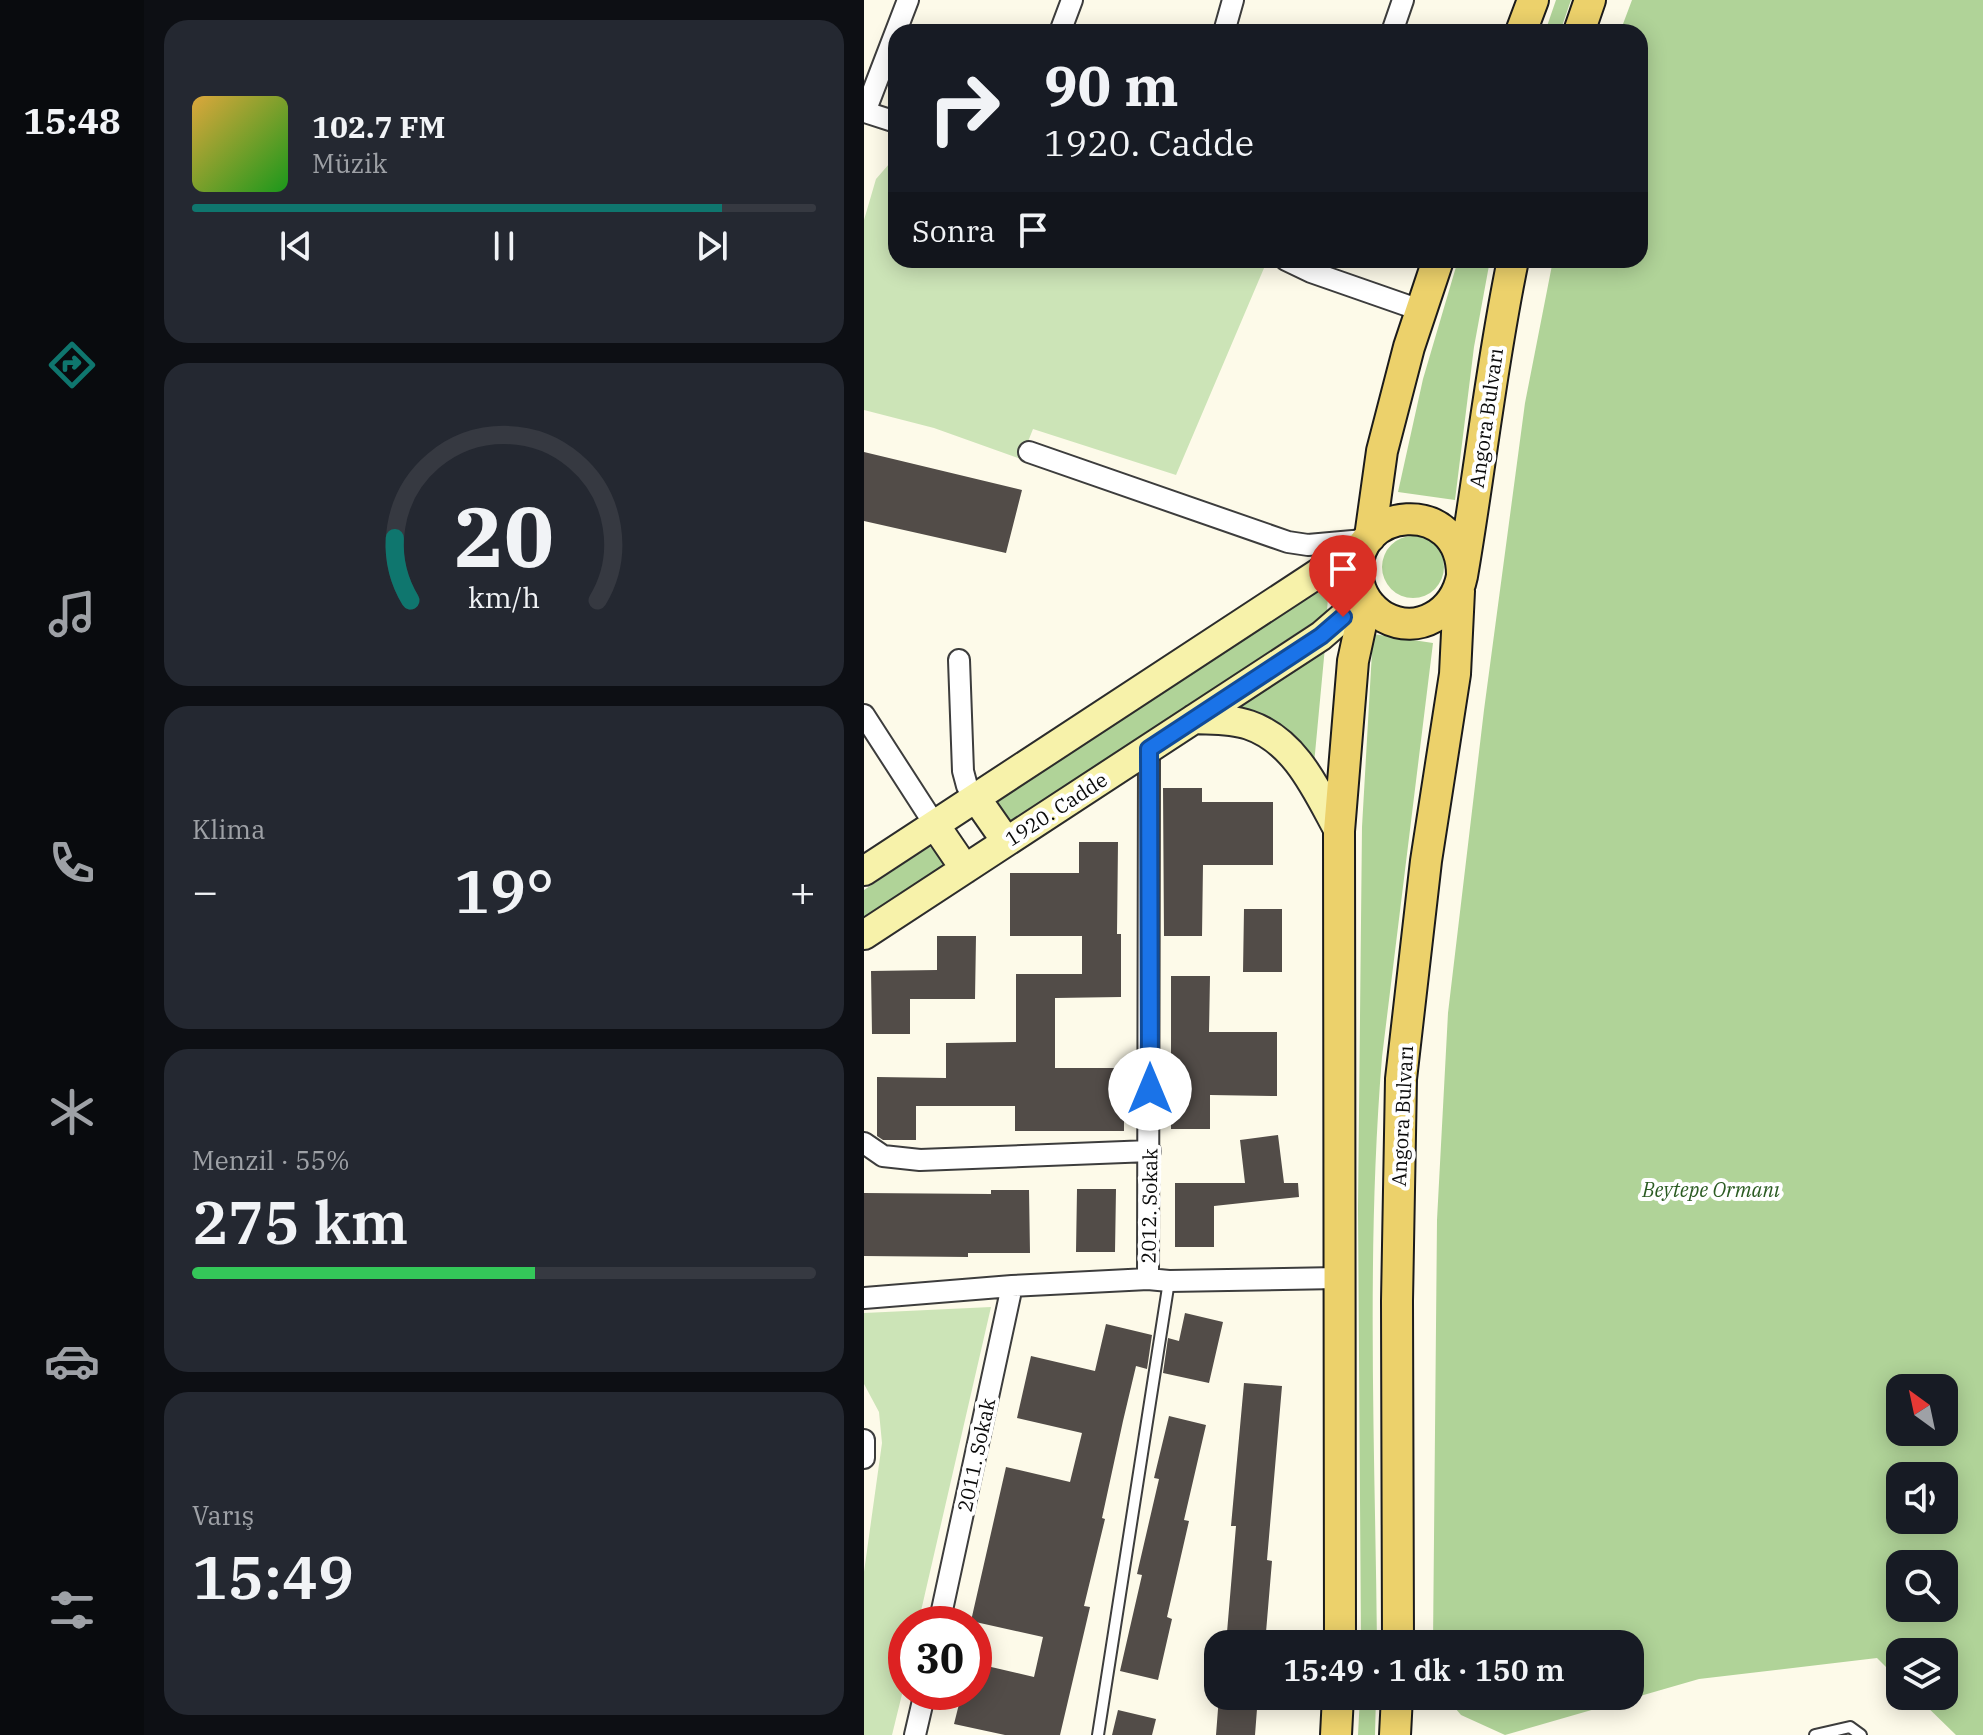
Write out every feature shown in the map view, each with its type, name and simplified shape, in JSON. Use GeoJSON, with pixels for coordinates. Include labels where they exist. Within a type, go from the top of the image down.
{"type":"FeatureCollection","features":[{"type":"Feature","properties":{"kind":"main road"},"geometry":{"type":"LineString","coordinates":[[1582,24],[1590,0]]}},
{"type":"Feature","properties":{"kind":"main road"},"geometry":{"type":"LineString","coordinates":[[1435,268],[1420,310],[1379,465],[1368,539],[1357,570],[1358,582],[1368,602],[1392,620],[1419,623],[1443,612],[1461,584]]}},
{"type":"Feature","properties":{"kind":"main road","name":"Angora Bulvarı"},"geometry":{"type":"LineString","coordinates":[[1461,584],[1498,326],[1511,268]]}},
{"type":"Feature","properties":{"kind":"main road","name":"Angora Bulvarı"},"geometry":{"type":"LineString","coordinates":[[1368,539],[1386,524],[1416,519],[1444,531],[1461,556],[1455,674],[1426,861],[1401,1079],[1397,1301],[1398,1630]]}},
{"type":"Feature","properties":{"kind":"main road"},"geometry":{"type":"LineString","coordinates":[[864,871],[1368,539]]}},
{"type":"Feature","properties":{"kind":"main road"},"geometry":{"type":"LineString","coordinates":[[1340,1630],[1339,831],[1353,661],[1368,602]]}},
{"type":"Feature","properties":{"kind":"main road","name":"1920. Cadde"},"geometry":{"type":"LineString","coordinates":[[864,935],[1321,636],[1368,602]]}},
{"type":"Feature","properties":{"kind":"main road"},"geometry":{"type":"LineString","coordinates":[[1194,719],[1247,724],[1280,741],[1310,779],[1339,831]]}},
{"type":"Feature","properties":{"kind":"main road"},"geometry":{"type":"LineString","coordinates":[[976,798],[1006,841]]}},
{"type":"Feature","properties":{"kind":"main road"},"geometry":{"type":"LineString","coordinates":[[935,825],[965,869]]}},
{"type":"Feature","properties":{"kind":"main road"},"geometry":{"type":"LineString","coordinates":[[1336,1735],[1337,1710]]}},
{"type":"Feature","properties":{"kind":"main road"},"geometry":{"type":"LineString","coordinates":[[1395,1735],[1396,1710]]}},
{"type":"Feature","properties":{"kind":"street"},"geometry":{"type":"LineString","coordinates":[[899,24],[908,0]]}},
{"type":"Feature","properties":{"kind":"street"},"geometry":{"type":"LineString","coordinates":[[1063,24],[1072,0]]}},
{"type":"Feature","properties":{"kind":"street"},"geometry":{"type":"LineString","coordinates":[[1226,24],[1233,0]]}},
{"type":"Feature","properties":{"kind":"street"},"geometry":{"type":"LineString","coordinates":[[1395,24],[1403,0]]}},
{"type":"Feature","properties":{"kind":"street"},"geometry":{"type":"LineString","coordinates":[[888,52],[865,112],[888,119]]}},
{"type":"Feature","properties":{"kind":"street"},"geometry":{"type":"LineString","coordinates":[[1318,268],[1420,310]]}},
{"type":"Feature","properties":{"kind":"street"},"geometry":{"type":"LineString","coordinates":[[1029,452],[1288,542],[1316,544],[1368,539]]}},
{"type":"Feature","properties":{"kind":"street"},"geometry":{"type":"LineString","coordinates":[[959,660],[963,771],[967,786],[976,798]]}},
{"type":"Feature","properties":{"kind":"street"},"geometry":{"type":"LineString","coordinates":[[864,715],[935,825]]}},
{"type":"Feature","properties":{"kind":"street","name":"2012. Sokak"},"geometry":{"type":"LineString","coordinates":[[1148,1279],[1149,749]]}},
{"type":"Feature","properties":{"kind":"street"},"geometry":{"type":"LineString","coordinates":[[864,1143],[883,1156],[920,1160],[1150,1151]]}},
{"type":"Feature","properties":{"kind":"street"},"geometry":{"type":"LineString","coordinates":[[864,1298],[1148,1279],[1338,1278]]}},
{"type":"Feature","properties":{"kind":"street","name":"2011. Sokak"},"geometry":{"type":"LineString","coordinates":[[943,1606],[1012,1286]]}},
{"type":"Feature","properties":{"kind":"street"},"geometry":{"type":"LineString","coordinates":[[864,1440],[864,1458]]}},
{"type":"Feature","properties":{"kind":"street"},"geometry":{"type":"LineString","coordinates":[[915,1735],[921,1710]]}},
{"type":"Feature","properties":{"kind":"lane"},"geometry":{"type":"LineString","coordinates":[[1098,1735],[1169,1281]]}},
{"type":"Feature","properties":{"kind":"lane"},"geometry":{"type":"LineString","coordinates":[[1815,1735],[1850,1727],[1861,1735]]}},
{"type":"Feature","properties":{"kind":"green space"},"geometry":{"type":"Polygon","coordinates":[[[1556,0],[1571,0],[1563,24],[1548,24],[1556,0]]]}},
{"type":"Feature","properties":{"kind":"green space","name":"Beytepe Ormanı"},"geometry":{"type":"Polygon","coordinates":[[[1632,0],[1983,0],[1983,1735],[1956,1735],[1930,1710],[1958,1710],[1958,1638],[1886,1638],[1886,1667],[1877,1658],[1699,1679],[1644,1695],[1644,1630],[1433,1630],[1437,1220],[1448,1013],[1525,403],[1551,268],[1648,268],[1648,24],[1623,24],[1632,0]]]}},
{"type":"Feature","properties":{"kind":"green space"},"geometry":{"type":"Polygon","coordinates":[[[888,165],[888,268],[1264,268],[1176,475],[1033,429],[1021,459],[934,428],[864,410],[864,220],[876,179],[888,165]]]}},
{"type":"Feature","properties":{"kind":"green space"},"geometry":{"type":"Polygon","coordinates":[[[1456,268],[1489,268],[1474,347],[1455,500],[1398,492],[1423,379],[1456,268]]]}},
{"type":"Feature","properties":{"kind":"green space"},"geometry":{"type":"Polygon","coordinates":[[[1413,536],[1425,538],[1435,545],[1442,555],[1442,579],[1435,589],[1425,596],[1413,598],[1401,596],[1391,589],[1384,579],[1382,567],[1384,555],[1391,545],[1401,538],[1413,536]]]}},
{"type":"Feature","properties":{"kind":"green space"},"geometry":{"type":"Polygon","coordinates":[[[1329,578],[1327,613],[1006,826],[992,804],[1329,578]]]}},
{"type":"Feature","properties":{"kind":"green space"},"geometry":{"type":"Polygon","coordinates":[[[1373,634],[1433,643],[1382,1057],[1377,1130],[1373,1277],[1377,1630],[1361,1630],[1358,1208],[1362,827],[1373,634]]]}},
{"type":"Feature","properties":{"kind":"green space"},"geometry":{"type":"Polygon","coordinates":[[[1325,647],[1314,764],[1279,726],[1231,707],[1325,647]]]}},
{"type":"Feature","properties":{"kind":"green space"},"geometry":{"type":"Polygon","coordinates":[[[929,847],[933,848],[943,864],[941,869],[864,919],[864,890],[929,847]]]}},
{"type":"Feature","properties":{"kind":"green space"},"geometry":{"type":"Polygon","coordinates":[[[991,1307],[922,1606],[888,1606],[888,1710],[898,1710],[892,1735],[864,1735],[864,1572],[882,1443],[879,1412],[864,1384],[864,1313],[991,1307]]]}},
{"type":"Feature","properties":{"kind":"green space"},"geometry":{"type":"Polygon","coordinates":[[[1359,1710],[1376,1710],[1375,1735],[1358,1735],[1359,1710]]]}},
{"type":"Feature","properties":{"kind":"green space","name":"Beytepe Ormanı"},"geometry":{"type":"Polygon","coordinates":[[[1457,1710],[1592,1710],[1505,1735],[1461,1715],[1457,1710]]]}},
{"type":"Feature","properties":{"kind":"building"},"geometry":{"type":"Polygon","coordinates":[[[864,452],[1022,490],[1006,553],[864,521],[864,452]]]}},
{"type":"Feature","properties":{"kind":"building"},"geometry":{"type":"Polygon","coordinates":[[[1163,788],[1202,788],[1202,802],[1273,802],[1273,865],[1203,865],[1202,936],[1164,936],[1163,788]]]}},
{"type":"Feature","properties":{"kind":"building"},"geometry":{"type":"Polygon","coordinates":[[[1079,842],[1118,842],[1117,934],[1121,934],[1121,997],[1055,998],[1055,1068],[1124,1068],[1124,1131],[1015,1131],[1015,1106],[916,1106],[916,1140],[883,1140],[877,1136],[877,1077],[946,1078],[946,1043],[1016,1042],[1016,974],[1082,974],[1082,936],[1010,936],[1010,873],[1079,873],[1079,842]]]}},
{"type":"Feature","properties":{"kind":"building"},"geometry":{"type":"Polygon","coordinates":[[[1244,909],[1282,909],[1282,972],[1243,972],[1244,909]]]}},
{"type":"Feature","properties":{"kind":"building"},"geometry":{"type":"Polygon","coordinates":[[[937,936],[976,936],[975,999],[910,999],[910,1034],[872,1034],[871,971],[937,970],[937,936]]]}},
{"type":"Feature","properties":{"kind":"building"},"geometry":{"type":"Polygon","coordinates":[[[1171,976],[1210,976],[1209,1032],[1277,1032],[1277,1096],[1210,1095],[1210,1129],[1171,1129],[1171,976]]]}},
{"type":"Feature","properties":{"kind":"building"},"geometry":{"type":"Polygon","coordinates":[[[1278,1135],[1284,1183],[1298,1183],[1299,1197],[1214,1206],[1214,1247],[1175,1247],[1175,1183],[1245,1183],[1240,1140],[1278,1135]]]}},
{"type":"Feature","properties":{"kind":"building"},"geometry":{"type":"Polygon","coordinates":[[[1077,1189],[1116,1189],[1115,1252],[1076,1252],[1077,1189]]]}},
{"type":"Feature","properties":{"kind":"building"},"geometry":{"type":"Polygon","coordinates":[[[991,1190],[1029,1190],[1030,1253],[968,1253],[968,1257],[864,1256],[864,1193],[991,1194],[991,1190]]]}},
{"type":"Feature","properties":{"kind":"building"},"geometry":{"type":"Polygon","coordinates":[[[1185,1313],[1223,1322],[1209,1383],[1163,1373],[1168,1338],[1179,1341],[1185,1313]]]}},
{"type":"Feature","properties":{"kind":"building"},"geometry":{"type":"Polygon","coordinates":[[[1106,1324],[1152,1335],[1147,1369],[1136,1366],[1123,1421],[1102,1518],[1105,1519],[1084,1606],[1090,1607],[1060,1735],[1005,1735],[954,1724],[958,1710],[992,1710],[992,1667],[1034,1677],[1043,1637],[992,1626],[992,1606],[974,1606],[1006,1467],[1070,1482],[1082,1433],[1017,1418],[1031,1356],[1095,1371],[1106,1324]]]}},
{"type":"Feature","properties":{"kind":"building"},"geometry":{"type":"Polygon","coordinates":[[[1244,1383],[1282,1386],[1267,1560],[1272,1561],[1266,1630],[1227,1630],[1236,1526],[1231,1526],[1244,1383]]]}},
{"type":"Feature","properties":{"kind":"building"},"geometry":{"type":"Polygon","coordinates":[[[1169,1416],[1206,1425],[1184,1520],[1189,1521],[1167,1617],[1172,1619],[1158,1680],[1120,1671],[1142,1575],[1137,1574],[1159,1479],[1154,1478],[1169,1416]]]}},
{"type":"Feature","properties":{"kind":"building"},"geometry":{"type":"Polygon","coordinates":[[[1118,1710],[1156,1719],[1152,1735],[1112,1735],[1118,1710]]]}},
{"type":"Feature","properties":{"kind":"building"},"geometry":{"type":"Polygon","coordinates":[[[1218,1710],[1257,1710],[1255,1735],[1216,1735],[1218,1710]]]}},
{"type":"Feature","properties":{"kind":"route"},"geometry":{"type":"LineString","coordinates":[[1150,1089],[1149,749],[1321,636],[1343,617]]}}]}
